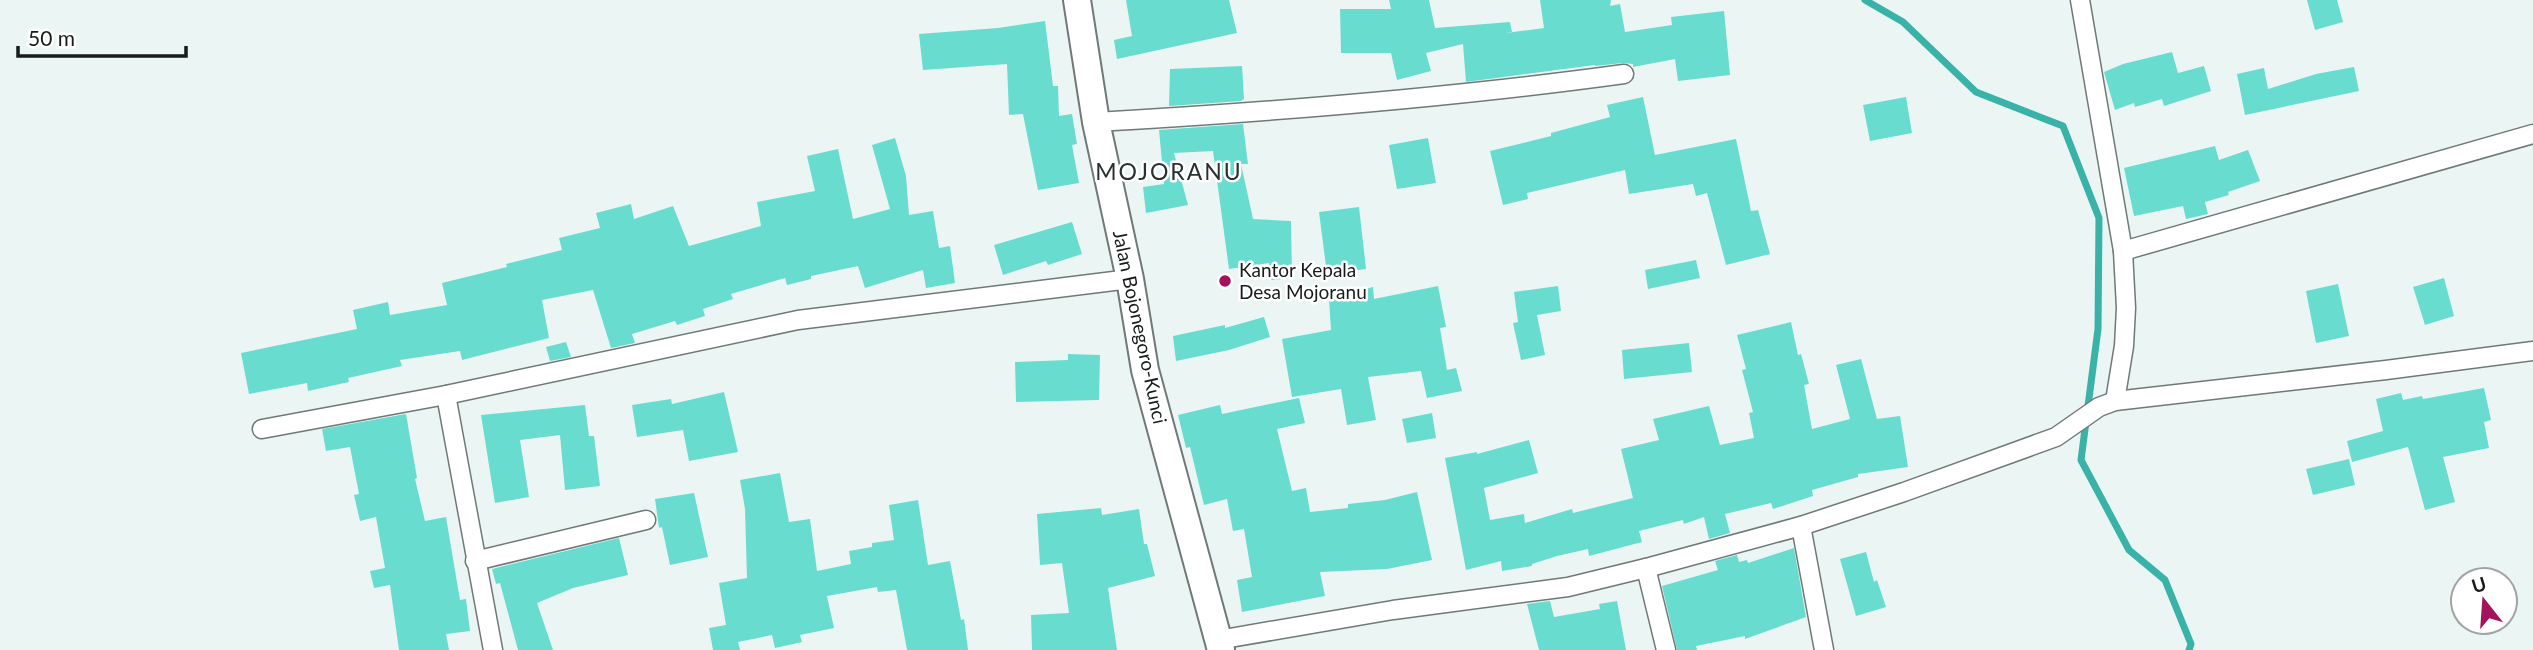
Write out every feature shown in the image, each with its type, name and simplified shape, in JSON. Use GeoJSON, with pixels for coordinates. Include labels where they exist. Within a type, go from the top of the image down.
{"type":"FeatureCollection","features":[{"type":"Feature","properties":{"kind":"main road","name":"Jalan Bojonegoro-Kunci"},"geometry":{"type":"LineString","coordinates":[[1077,0],[1096,122],[1130,279],[1145,370],[1220,645]]}},
{"type":"Feature","properties":{"kind":"street"},"geometry":{"type":"LineString","coordinates":[[2081,0],[2123,251],[2125,333],[2107,404]]}},
{"type":"Feature","properties":{"kind":"street"},"geometry":{"type":"LineString","coordinates":[[1096,122],[1388,101],[1624,74]]}},
{"type":"Feature","properties":{"kind":"street"},"geometry":{"type":"LineString","coordinates":[[2123,251],[2533,134]]}},
{"type":"Feature","properties":{"kind":"street"},"geometry":{"type":"LineString","coordinates":[[261,429],[446,395],[798,320],[1130,279]]}},
{"type":"Feature","properties":{"kind":"street"},"geometry":{"type":"LineString","coordinates":[[1220,645],[1393,610],[1556,589],[1801,526],[2056,437],[2107,404],[2533,351]]}},
{"type":"Feature","properties":{"kind":"street"},"geometry":{"type":"LineString","coordinates":[[446,395],[493,650]]}},
{"type":"Feature","properties":{"kind":"street"},"geometry":{"type":"LineString","coordinates":[[475,561],[646,520]]}},
{"type":"Feature","properties":{"kind":"street"},"geometry":{"type":"LineString","coordinates":[[1801,526],[1824,650]]}},
{"type":"Feature","properties":{"kind":"street"},"geometry":{"type":"LineString","coordinates":[[1646,568],[1667,650]]}},
{"type":"Feature","properties":{"kind":"building"},"geometry":{"type":"Polygon","coordinates":[[[1126,0],[1229,0],[1237,33],[1117,59],[1114,40],[1132,36],[1126,0]]]}},
{"type":"Feature","properties":{"kind":"building"},"geometry":{"type":"Polygon","coordinates":[[[1389,0],[1429,0],[1435,28],[1510,22],[1512,32],[1506,33],[1544,28],[1540,0],[1611,0],[1610,6],[1620,4],[1625,32],[1672,25],[1671,17],[1724,11],[1730,75],[1678,81],[1675,59],[1633,67],[1633,64],[1623,63],[1595,65],[1466,82],[1463,44],[1426,53],[1431,71],[1397,80],[1391,53],[1341,53],[1340,9],[1391,9],[1389,0]]]}},
{"type":"Feature","properties":{"kind":"building"},"geometry":{"type":"Polygon","coordinates":[[[2307,0],[2337,0],[2343,22],[2315,30],[2307,0]]]}},
{"type":"Feature","properties":{"kind":"building"},"geometry":{"type":"Polygon","coordinates":[[[1045,21],[1053,86],[1058,86],[1059,116],[1072,114],[1077,144],[1072,145],[1079,183],[1038,190],[1023,114],[1009,115],[1007,64],[923,70],[919,34],[998,28],[1045,21]]]}},
{"type":"Feature","properties":{"kind":"building"},"geometry":{"type":"Polygon","coordinates":[[[2172,52],[2178,73],[2204,66],[2211,91],[2164,106],[2162,99],[2135,107],[2134,103],[2115,110],[2104,72],[2123,64],[2172,52]]]}},
{"type":"Feature","properties":{"kind":"building"},"geometry":{"type":"Polygon","coordinates":[[[1242,66],[1244,99],[1241,101],[1169,106],[1170,69],[1242,66]]]}},
{"type":"Feature","properties":{"kind":"building"},"geometry":{"type":"Polygon","coordinates":[[[2354,67],[2359,91],[2245,115],[2237,74],[2264,68],[2268,89],[2316,74],[2354,67]]]}},
{"type":"Feature","properties":{"kind":"building"},"geometry":{"type":"Polygon","coordinates":[[[1643,97],[1655,155],[1736,139],[1751,211],[1758,210],[1770,254],[1726,265],[1707,193],[1696,196],[1693,184],[1629,194],[1625,170],[1527,193],[1528,199],[1503,205],[1490,151],[1551,136],[1551,133],[1610,117],[1607,105],[1643,97]]]}},
{"type":"Feature","properties":{"kind":"building"},"geometry":{"type":"Polygon","coordinates":[[[1906,97],[1912,133],[1870,141],[1863,105],[1906,97]]]}},
{"type":"Feature","properties":{"kind":"building"},"geometry":{"type":"Polygon","coordinates":[[[1243,124],[1248,164],[1241,164],[1253,219],[1291,221],[1292,278],[1271,280],[1269,263],[1229,269],[1213,151],[1174,153],[1188,205],[1146,213],[1143,187],[1164,184],[1159,130],[1243,124]]]}},
{"type":"Feature","properties":{"kind":"building"},"geometry":{"type":"Polygon","coordinates":[[[895,138],[906,176],[909,215],[933,211],[939,248],[950,246],[955,283],[926,288],[923,270],[865,288],[858,266],[811,276],[811,279],[787,285],[785,278],[731,294],[733,299],[703,309],[705,316],[677,325],[675,321],[632,334],[635,343],[611,348],[593,290],[542,300],[549,338],[462,360],[460,351],[400,360],[402,366],[348,378],[349,382],[308,391],[307,383],[249,394],[241,353],[357,329],[353,310],[388,302],[390,315],[447,305],[442,283],[562,250],[559,238],[600,228],[596,213],[631,204],[634,219],[673,206],[689,246],[761,226],[757,202],[815,191],[807,156],[838,149],[853,219],[890,209],[872,145],[895,138]]]}},
{"type":"Feature","properties":{"kind":"building"},"geometry":{"type":"Polygon","coordinates":[[[1428,138],[1436,183],[1397,189],[1389,145],[1428,138]]]}},
{"type":"Feature","properties":{"kind":"building"},"geometry":{"type":"Polygon","coordinates":[[[2215,146],[2219,160],[2248,150],[2260,181],[2205,202],[2208,214],[2186,219],[2183,206],[2134,216],[2124,168],[2215,146]]]}},
{"type":"Feature","properties":{"kind":"building"},"geometry":{"type":"Polygon","coordinates":[[[1359,207],[1366,269],[1327,274],[1319,212],[1359,207]]]}},
{"type":"Feature","properties":{"kind":"building"},"geometry":{"type":"Polygon","coordinates":[[[1072,222],[1082,254],[1048,265],[1046,261],[1003,275],[994,245],[1072,222]]]}},
{"type":"Feature","properties":{"kind":"building"},"geometry":{"type":"Polygon","coordinates":[[[1696,260],[1700,278],[1648,289],[1645,270],[1696,260]]]}},
{"type":"Feature","properties":{"kind":"building"},"geometry":{"type":"Polygon","coordinates":[[[2444,278],[2454,316],[2425,325],[2413,287],[2444,278]]]}},
{"type":"Feature","properties":{"kind":"building"},"geometry":{"type":"Polygon","coordinates":[[[2338,284],[2349,336],[2316,343],[2306,291],[2338,284]]]}},
{"type":"Feature","properties":{"kind":"building"},"geometry":{"type":"Polygon","coordinates":[[[1438,286],[1446,327],[1440,328],[1447,370],[1456,368],[1462,391],[1427,398],[1421,371],[1368,377],[1376,420],[1347,425],[1341,389],[1292,397],[1282,339],[1331,330],[1329,299],[1373,287],[1374,299],[1438,286]]]}},
{"type":"Feature","properties":{"kind":"building"},"geometry":{"type":"Polygon","coordinates":[[[1558,286],[1561,311],[1537,315],[1545,355],[1521,360],[1513,323],[1518,322],[1514,292],[1558,286]]]}},
{"type":"Feature","properties":{"kind":"building"},"geometry":{"type":"Polygon","coordinates":[[[1264,317],[1270,337],[1229,350],[1176,361],[1173,336],[1225,325],[1225,328],[1264,317]]]}},
{"type":"Feature","properties":{"kind":"building"},"geometry":{"type":"Polygon","coordinates":[[[1791,322],[1798,355],[1801,354],[1809,384],[1804,385],[1812,429],[1850,419],[1836,365],[1861,359],[1877,419],[1900,416],[1908,467],[1858,474],[1858,477],[1812,490],[1813,496],[1773,509],[1771,503],[1725,514],[1730,533],[1709,539],[1704,517],[1684,524],[1683,520],[1639,531],[1642,542],[1589,556],[1588,549],[1557,556],[1532,566],[1502,571],[1501,561],[1466,570],[1445,458],[1477,454],[1529,440],[1538,473],[1484,488],[1490,520],[1524,514],[1525,523],[1572,509],[1573,513],[1633,498],[1621,449],[1659,440],[1653,419],[1709,406],[1720,445],[1754,438],[1749,413],[1753,412],[1742,370],[1746,369],[1737,335],[1791,322]]]}},
{"type":"Feature","properties":{"kind":"building"},"geometry":{"type":"Polygon","coordinates":[[[566,342],[571,357],[550,361],[546,347],[566,342]]]}},
{"type":"Feature","properties":{"kind":"building"},"geometry":{"type":"Polygon","coordinates":[[[1689,343],[1692,372],[1624,379],[1622,350],[1689,343]]]}},
{"type":"Feature","properties":{"kind":"building"},"geometry":{"type":"Polygon","coordinates":[[[1068,354],[1100,355],[1099,400],[1016,402],[1015,362],[1068,360],[1068,354]]]}},
{"type":"Feature","properties":{"kind":"building"},"geometry":{"type":"Polygon","coordinates":[[[2484,388],[2491,420],[2484,422],[2489,448],[2443,457],[2455,502],[2425,510],[2408,447],[2352,462],[2347,441],[2383,431],[2376,399],[2401,393],[2403,400],[2422,396],[2423,399],[2484,388]]]}},
{"type":"Feature","properties":{"kind":"building"},"geometry":{"type":"Polygon","coordinates":[[[724,392],[738,452],[689,461],[683,430],[637,437],[632,405],[671,399],[672,404],[724,392]]]}},
{"type":"Feature","properties":{"kind":"building"},"geometry":{"type":"Polygon","coordinates":[[[1299,398],[1305,423],[1277,429],[1292,491],[1306,488],[1310,512],[1348,508],[1348,504],[1385,500],[1417,492],[1432,560],[1387,569],[1320,572],[1325,596],[1242,612],[1237,580],[1252,577],[1244,529],[1233,531],[1227,499],[1204,505],[1190,447],[1186,448],[1178,415],[1220,405],[1222,414],[1299,398]]]}},
{"type":"Feature","properties":{"kind":"building"},"geometry":{"type":"Polygon","coordinates":[[[585,405],[589,436],[594,436],[600,486],[565,490],[560,435],[520,440],[529,497],[495,503],[481,415],[585,405]]]}},
{"type":"Feature","properties":{"kind":"building"},"geometry":{"type":"Polygon","coordinates":[[[1432,413],[1436,438],[1407,443],[1402,419],[1432,413]]]}},
{"type":"Feature","properties":{"kind":"building"},"geometry":{"type":"Polygon","coordinates":[[[406,414],[417,478],[415,479],[425,521],[446,517],[460,600],[466,599],[470,631],[446,634],[449,650],[399,650],[390,585],[374,588],[370,571],[385,568],[376,517],[360,521],[354,495],[359,494],[350,447],[326,451],[322,429],[406,414]]]}},
{"type":"Feature","properties":{"kind":"building"},"geometry":{"type":"Polygon","coordinates":[[[2349,459],[2355,485],[2313,495],[2306,469],[2349,459]]]}},
{"type":"Feature","properties":{"kind":"building"},"geometry":{"type":"Polygon","coordinates":[[[780,473],[789,522],[810,519],[817,571],[851,564],[849,551],[872,547],[872,543],[894,540],[889,505],[918,500],[928,565],[950,561],[961,620],[964,619],[968,650],[907,650],[896,590],[878,592],[877,587],[827,596],[834,628],[800,635],[802,642],[775,648],[772,635],[738,642],[740,650],[713,650],[709,628],[726,625],[719,583],[747,578],[745,509],[740,480],[780,473]]]}},
{"type":"Feature","properties":{"kind":"building"},"geometry":{"type":"Polygon","coordinates":[[[694,493],[708,557],[670,565],[662,527],[659,528],[655,499],[694,493]]]}},
{"type":"Feature","properties":{"kind":"building"},"geometry":{"type":"Polygon","coordinates":[[[1101,508],[1102,515],[1139,509],[1144,544],[1147,544],[1155,576],[1108,588],[1117,650],[1032,650],[1031,615],[1069,613],[1062,563],[1040,565],[1037,514],[1101,508]]]}},
{"type":"Feature","properties":{"kind":"building"},"geometry":{"type":"Polygon","coordinates":[[[619,538],[628,575],[573,588],[537,603],[553,650],[518,650],[500,583],[496,584],[492,569],[619,538]]]}},
{"type":"Feature","properties":{"kind":"building"},"geometry":{"type":"Polygon","coordinates":[[[1794,548],[1806,617],[1745,639],[1745,636],[1696,646],[1697,650],[1677,650],[1662,586],[1718,570],[1715,561],[1737,555],[1739,562],[1747,560],[1748,563],[1794,548]]]}},
{"type":"Feature","properties":{"kind":"building"},"geometry":{"type":"Polygon","coordinates":[[[1866,552],[1874,582],[1877,580],[1886,607],[1856,616],[1840,559],[1866,552]]]}},
{"type":"Feature","properties":{"kind":"building"},"geometry":{"type":"Polygon","coordinates":[[[1550,601],[1554,617],[1600,609],[1599,604],[1617,601],[1626,650],[1539,650],[1527,604],[1550,601]]]}},
{"type":"Feature","properties":{"kind":"waterway"},"geometry":{"type":"LineString","coordinates":[[1865,0],[1903,22],[1976,92],[2063,126],[2099,218],[2098,329],[2081,460],[2129,550],[2165,580],[2191,644],[2189,650]]}},
{"type":"Feature","properties":{"kind":"place","name":"Kantor Kepala Desa Mojoranu"},"geometry":{"type":"Point","coordinates":[1225,281]}},
{"type":"Feature","properties":{"kind":"district","name":"MOJORANU"},"geometry":{"type":"Point","coordinates":[1169,172]}}]}
